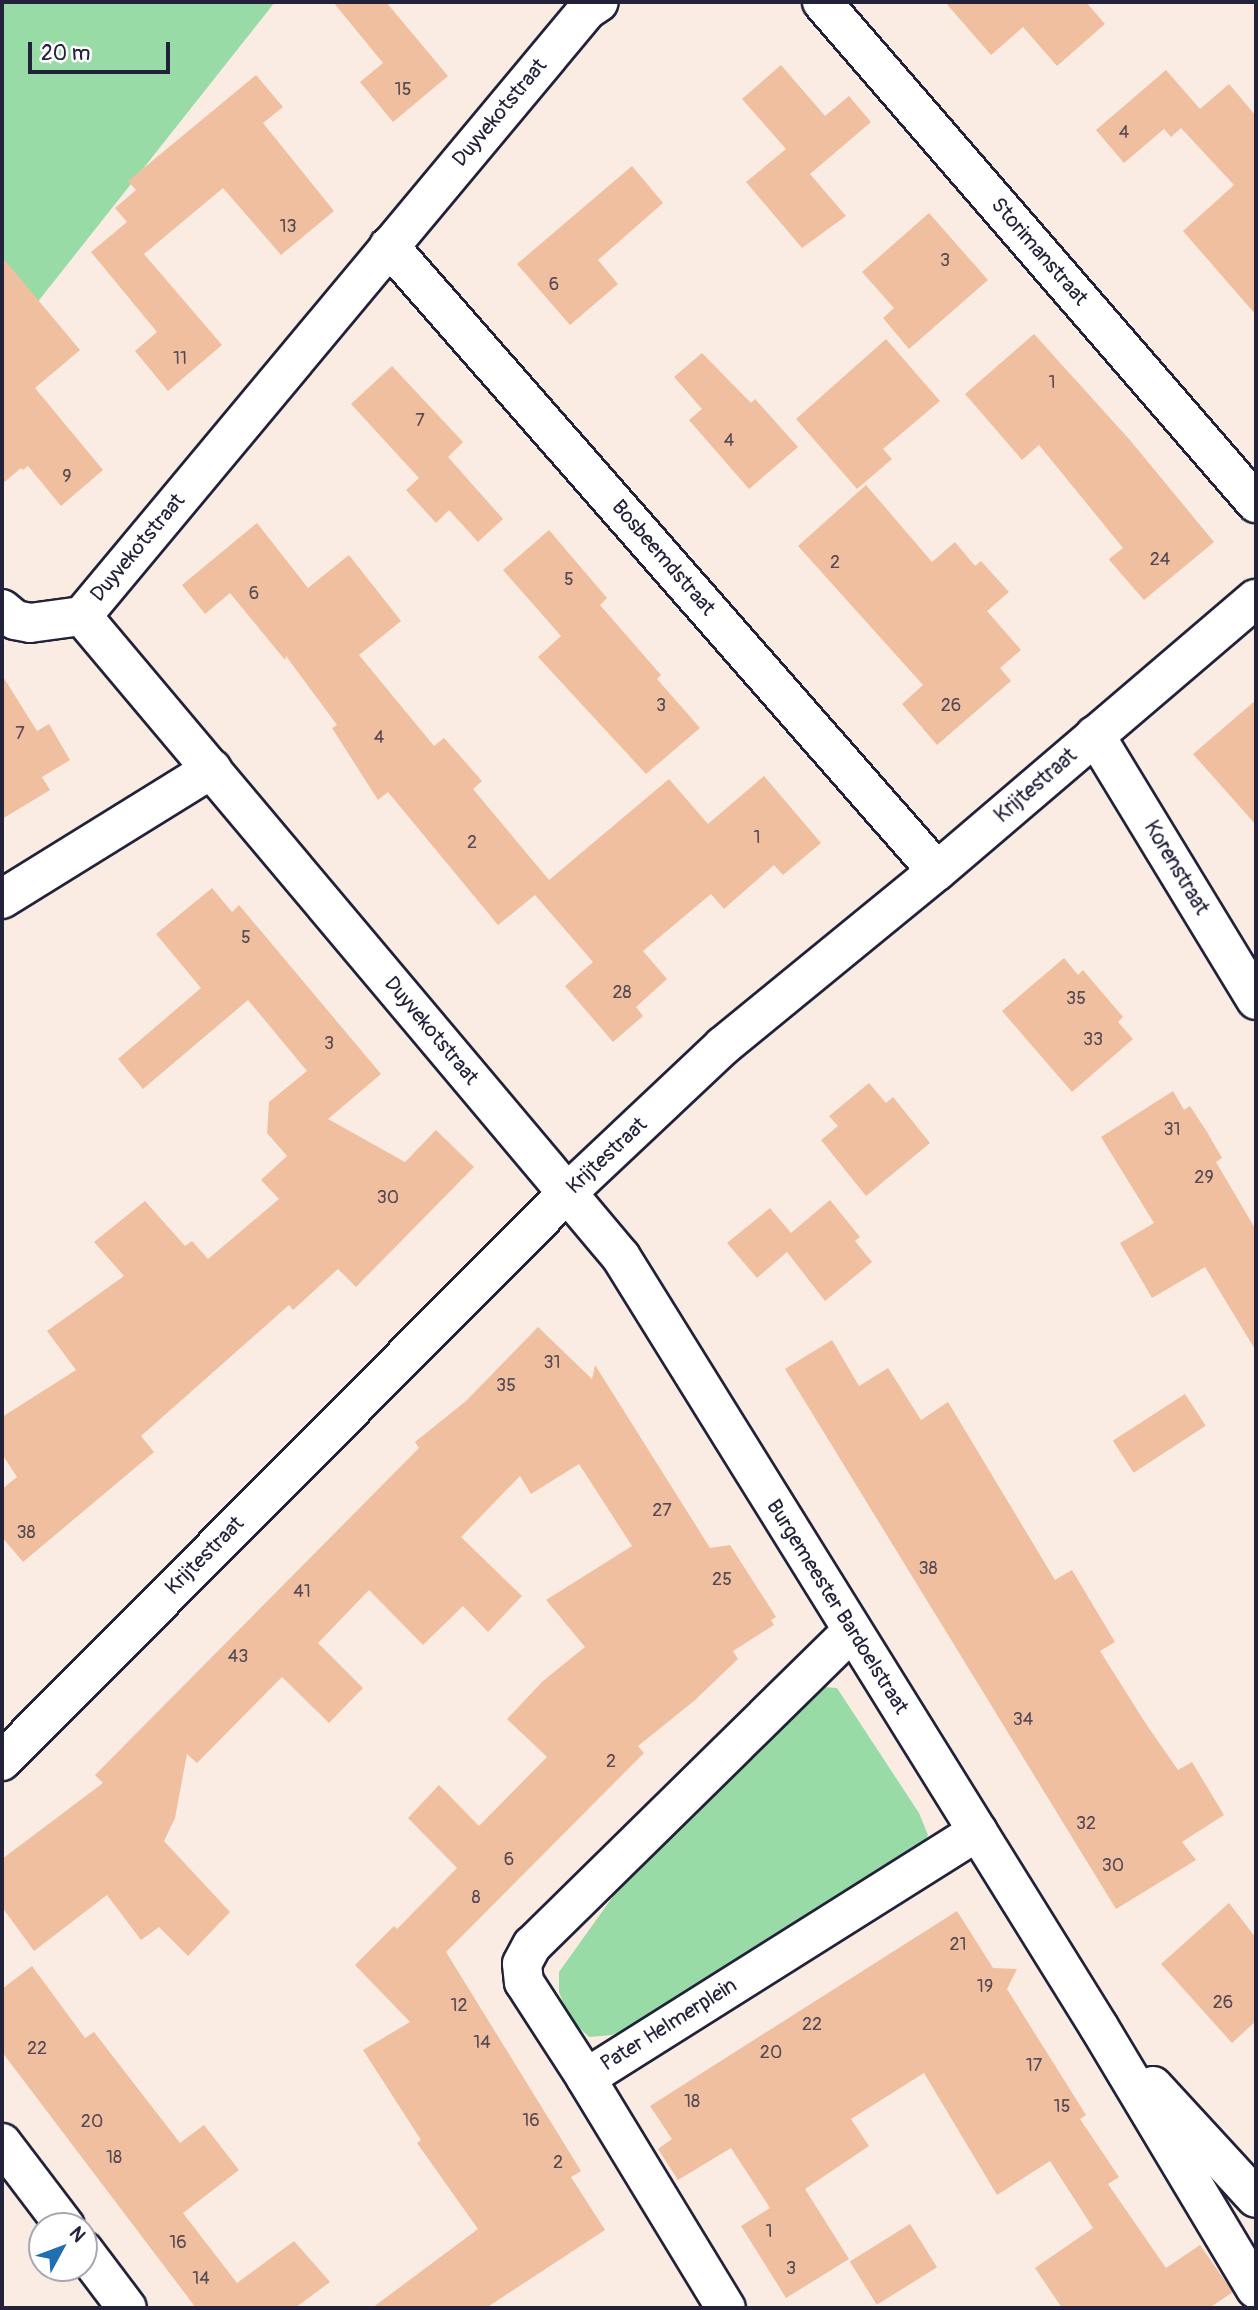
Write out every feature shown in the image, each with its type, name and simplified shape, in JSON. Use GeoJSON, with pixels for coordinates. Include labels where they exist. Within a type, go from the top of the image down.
{"type":"FeatureCollection","features":[{"type":"Feature","properties":{"kind":"street","name":"Duyvekotstraat"},"geometry":{"type":"LineString","coordinates":[[567,1193],[82,616],[587,10],[599,2]]}},
{"type":"Feature","properties":{"kind":"street","name":"Storimanstraat"},"geometry":{"type":"LineString","coordinates":[[822,2],[1256,503]]}},
{"type":"Feature","properties":{"kind":"street","name":"Bosbeemdstraat"},"geometry":{"type":"LineString","coordinates":[[389,246],[937,871]]}},
{"type":"Feature","properties":{"kind":"street","name":"Krijtestraat"},"geometry":{"type":"LineString","coordinates":[[2,1761],[567,1193],[723,1046],[937,871],[1256,599]]}},
{"type":"Feature","properties":{"kind":"street"},"geometry":{"type":"LineString","coordinates":[[2,609],[15,620],[30,623],[82,616]]}},
{"type":"Feature","properties":{"kind":"street","name":"Korenstraat"},"geometry":{"type":"LineString","coordinates":[[1095,735],[1256,1000]]}},
{"type":"Feature","properties":{"kind":"street"},"geometry":{"type":"LineString","coordinates":[[2,899],[212,769]]}},
{"type":"Feature","properties":{"kind":"street","name":"Burgemeester Bardoelstraat"},"geometry":{"type":"LineString","coordinates":[[567,1193],[621,1257],[978,1830],[1256,2289]]}},
{"type":"Feature","properties":{"kind":"street","name":"Pater Helmerplein"},"geometry":{"type":"LineString","coordinates":[[852,1631],[532,1945],[522,1964],[524,1982],[586,2078],[978,1830]]}},
{"type":"Feature","properties":{"kind":"street","name":"Burgemeester Bardoelstraat"},"geometry":{"type":"LineString","coordinates":[[1099,2027],[1256,2198]]}},
{"type":"Feature","properties":{"kind":"street"},"geometry":{"type":"LineString","coordinates":[[586,2078],[726,2308]]}},
{"type":"Feature","properties":{"kind":"street"},"geometry":{"type":"LineString","coordinates":[[2,2143],[54,2212]]}},
{"type":"Feature","properties":{"kind":"street"},"geometry":{"type":"LineString","coordinates":[[98,2280],[109,2302]]}},
{"type":"Feature","properties":{"kind":"green space"},"geometry":{"type":"Polygon","coordinates":[[[2,2],[275,2],[2,347],[2,2]]]}},
{"type":"Feature","properties":{"kind":"green space"},"geometry":{"type":"Polygon","coordinates":[[[824,1687],[837,1688],[919,1813],[928,1835],[925,1841],[632,2026],[612,2035],[589,2037],[569,2018],[559,1992],[559,1972],[614,1895],[640,1866],[786,1719],[824,1687]]]}},
{"type":"Feature","properties":{"kind":"building"},"geometry":{"type":"Polygon","coordinates":[[[333,2],[386,2],[448,76],[393,122],[360,82],[383,63],[333,2]]]}},
{"type":"Feature","properties":{"kind":"building"},"geometry":{"type":"Polygon","coordinates":[[[945,2],[1086,2],[1105,24],[1057,66],[1023,27],[991,55],[945,2]]]}},
{"type":"Feature","properties":{"kind":"building"},"geometry":{"type":"Polygon","coordinates":[[[781,65],[825,116],[849,96],[871,122],[810,174],[846,216],[802,248],[746,182],[786,149],[742,99],[781,65]]]}},
{"type":"Feature","properties":{"kind":"building"},"geometry":{"type":"Polygon","coordinates":[[[1166,70],[1200,109],[1229,84],[1256,116],[1256,315],[1183,231],[1234,185],[1181,128],[1171,137],[1164,129],[1124,163],[1096,130],[1166,70]]]}},
{"type":"Feature","properties":{"kind":"building"},"geometry":{"type":"Polygon","coordinates":[[[256,75],[283,107],[263,123],[334,211],[281,255],[223,188],[144,254],[222,345],[168,391],[135,351],[157,332],[91,252],[127,222],[115,208],[136,190],[128,181],[256,75]]]}},
{"type":"Feature","properties":{"kind":"building"},"geometry":{"type":"Polygon","coordinates":[[[632,166],[663,203],[598,260],[618,284],[570,325],[517,264],[632,166]]]}},
{"type":"Feature","properties":{"kind":"building"},"geometry":{"type":"Polygon","coordinates":[[[929,213],[988,280],[909,349],[883,318],[894,308],[862,272],[929,213]]]}},
{"type":"Feature","properties":{"kind":"building"},"geometry":{"type":"Polygon","coordinates":[[[2,257],[80,350],[35,388],[103,470],[61,506],[28,466],[23,470],[21,468],[2,484],[2,257]]]}},
{"type":"Feature","properties":{"kind":"building"},"geometry":{"type":"Polygon","coordinates":[[[1034,334],[1129,439],[1214,542],[1144,600],[1109,559],[1123,548],[1039,445],[1022,460],[965,394],[1034,334]]]}},
{"type":"Feature","properties":{"kind":"building"},"geometry":{"type":"Polygon","coordinates":[[[886,339],[940,401],[883,449],[892,459],[857,489],[796,419],[886,339]]]}},
{"type":"Feature","properties":{"kind":"building"},"geometry":{"type":"Polygon","coordinates":[[[702,353],[751,403],[755,399],[798,447],[749,489],[689,420],[702,409],[674,377],[702,353]]]}},
{"type":"Feature","properties":{"kind":"building"},"geometry":{"type":"Polygon","coordinates":[[[392,366],[463,442],[448,457],[503,519],[478,542],[449,510],[436,523],[406,490],[419,478],[351,404],[392,366]]]}},
{"type":"Feature","properties":{"kind":"building"},"geometry":{"type":"Polygon","coordinates":[[[866,485],[932,562],[955,542],[975,566],[981,561],[1009,592],[987,611],[1021,650],[1000,668],[1011,681],[937,745],[902,704],[923,685],[798,546],[866,485]]]}},
{"type":"Feature","properties":{"kind":"building"},"geometry":{"type":"Polygon","coordinates":[[[257,523],[308,588],[349,555],[401,621],[359,655],[434,746],[444,738],[482,781],[473,789],[549,880],[669,779],[708,824],[764,776],[821,843],[783,875],[774,865],[724,909],[711,894],[643,951],[667,979],[636,1007],[643,1016],[613,1042],[565,986],[593,962],[535,895],[498,925],[388,792],[378,800],[332,728],[337,725],[286,656],[285,660],[230,593],[205,614],[182,585],[257,523]]]}},
{"type":"Feature","properties":{"kind":"building"},"geometry":{"type":"Polygon","coordinates":[[[549,530],[607,598],[600,605],[661,675],[657,679],[700,728],[646,774],[538,657],[561,636],[503,570],[549,530]]]}},
{"type":"Feature","properties":{"kind":"building"},"geometry":{"type":"Polygon","coordinates":[[[2,675],[37,731],[49,724],[70,760],[42,777],[50,790],[2,819],[2,675]]]}},
{"type":"Feature","properties":{"kind":"building"},"geometry":{"type":"Polygon","coordinates":[[[1256,700],[1256,825],[1193,754],[1256,700]]]}},
{"type":"Feature","properties":{"kind":"building"},"geometry":{"type":"Polygon","coordinates":[[[212,888],[232,912],[239,905],[381,1074],[328,1119],[405,1162],[436,1130],[474,1167],[356,1287],[338,1269],[293,1310],[289,1305],[141,1436],[154,1452],[23,1562],[2,1537],[2,1489],[17,1477],[2,1454],[2,1417],[76,1370],[47,1331],[124,1276],[94,1242],[145,1201],[185,1246],[192,1241],[208,1259],[279,1199],[261,1180],[287,1156],[267,1133],[269,1102],[307,1071],[248,1000],[143,1089],[118,1059],[201,988],[156,934],[212,888]]]}},
{"type":"Feature","properties":{"kind":"building"},"geometry":{"type":"Polygon","coordinates":[[[1064,958],[1078,975],[1083,970],[1123,1017],[1118,1022],[1133,1039],[1072,1092],[1002,1011],[1064,958]]]}},
{"type":"Feature","properties":{"kind":"building"},"geometry":{"type":"Polygon","coordinates":[[[869,1083],[886,1103],[893,1097],[930,1143],[866,1196],[821,1140],[838,1126],[829,1116],[869,1083]]]}},
{"type":"Feature","properties":{"kind":"building"},"geometry":{"type":"Polygon","coordinates":[[[1173,1091],[1184,1110],[1190,1106],[1207,1132],[1222,1158],[1216,1162],[1256,1230],[1256,1351],[1205,1267],[1152,1298],[1120,1243],[1154,1223],[1101,1137],[1173,1091]]]}},
{"type":"Feature","properties":{"kind":"building"},"geometry":{"type":"Polygon","coordinates":[[[830,1200],[860,1237],[855,1241],[872,1262],[825,1301],[787,1252],[757,1278],[727,1243],[770,1208],[791,1233],[830,1200]]]}},
{"type":"Feature","properties":{"kind":"building"},"geometry":{"type":"Polygon","coordinates":[[[538,1327],[592,1379],[595,1365],[710,1548],[730,1545],[776,1617],[771,1620],[774,1625],[733,1651],[738,1659],[694,1701],[638,1746],[644,1753],[446,1952],[581,2171],[571,2177],[605,2230],[486,2308],[372,2308],[478,2229],[417,2143],[421,2140],[363,2050],[410,2022],[355,1965],[394,1926],[397,1929],[457,1868],[408,1818],[439,1785],[479,1826],[547,1757],[507,1719],[543,1681],[585,1647],[546,1600],[632,1546],[579,1464],[531,1494],[520,1476],[461,1537],[522,1596],[488,1632],[463,1606],[423,1645],[369,1590],[318,1643],[363,1688],[329,1723],[282,1677],[197,1763],[187,1754],[175,1818],[164,1841],[230,1912],[188,1956],[159,1927],[141,1940],[107,1895],[34,1951],[2,1907],[2,1859],[103,1783],[95,1775],[419,1448],[415,1442],[466,1401],[538,1327]]]}},
{"type":"Feature","properties":{"kind":"building"},"geometry":{"type":"Polygon","coordinates":[[[832,1340],[859,1386],[888,1368],[921,1420],[948,1402],[1055,1580],[1072,1570],[1115,1642],[1100,1651],[1146,1724],[1178,1770],[1192,1762],[1224,1815],[1182,1842],[1196,1860],[1116,1909],[785,1369],[832,1340]]]}},
{"type":"Feature","properties":{"kind":"building"},"geometry":{"type":"Polygon","coordinates":[[[1185,1394],[1206,1426],[1134,1473],[1113,1441],[1185,1394]]]}},
{"type":"Feature","properties":{"kind":"building"},"geometry":{"type":"Polygon","coordinates":[[[1229,1903],[1256,1938],[1256,2021],[1232,2043],[1161,1964],[1229,1903]]]}},
{"type":"Feature","properties":{"kind":"building"},"geometry":{"type":"Polygon","coordinates":[[[957,1911],[993,1968],[1017,1969],[1007,1989],[1086,2115],[1080,2119],[1119,2177],[1108,2184],[1166,2268],[1200,2245],[1233,2292],[1209,2308],[1062,2308],[1035,2268],[1093,2228],[1050,2161],[997,2195],[924,2073],[851,2119],[869,2146],[805,2189],[849,2259],[786,2298],[741,2226],[770,2208],[731,2148],[678,2180],[658,2149],[672,2139],[650,2106],[957,1911]]]}},
{"type":"Feature","properties":{"kind":"building"},"geometry":{"type":"Polygon","coordinates":[[[32,1966],[85,2038],[94,2032],[180,2143],[204,2125],[239,2170],[183,2213],[237,2283],[294,2241],[330,2282],[295,2308],[196,2308],[2,2052],[2,1989],[32,1966]]]}},
{"type":"Feature","properties":{"kind":"building"},"geometry":{"type":"Polygon","coordinates":[[[910,2224],[937,2267],[877,2305],[850,2262],[910,2224]]]}}]}
